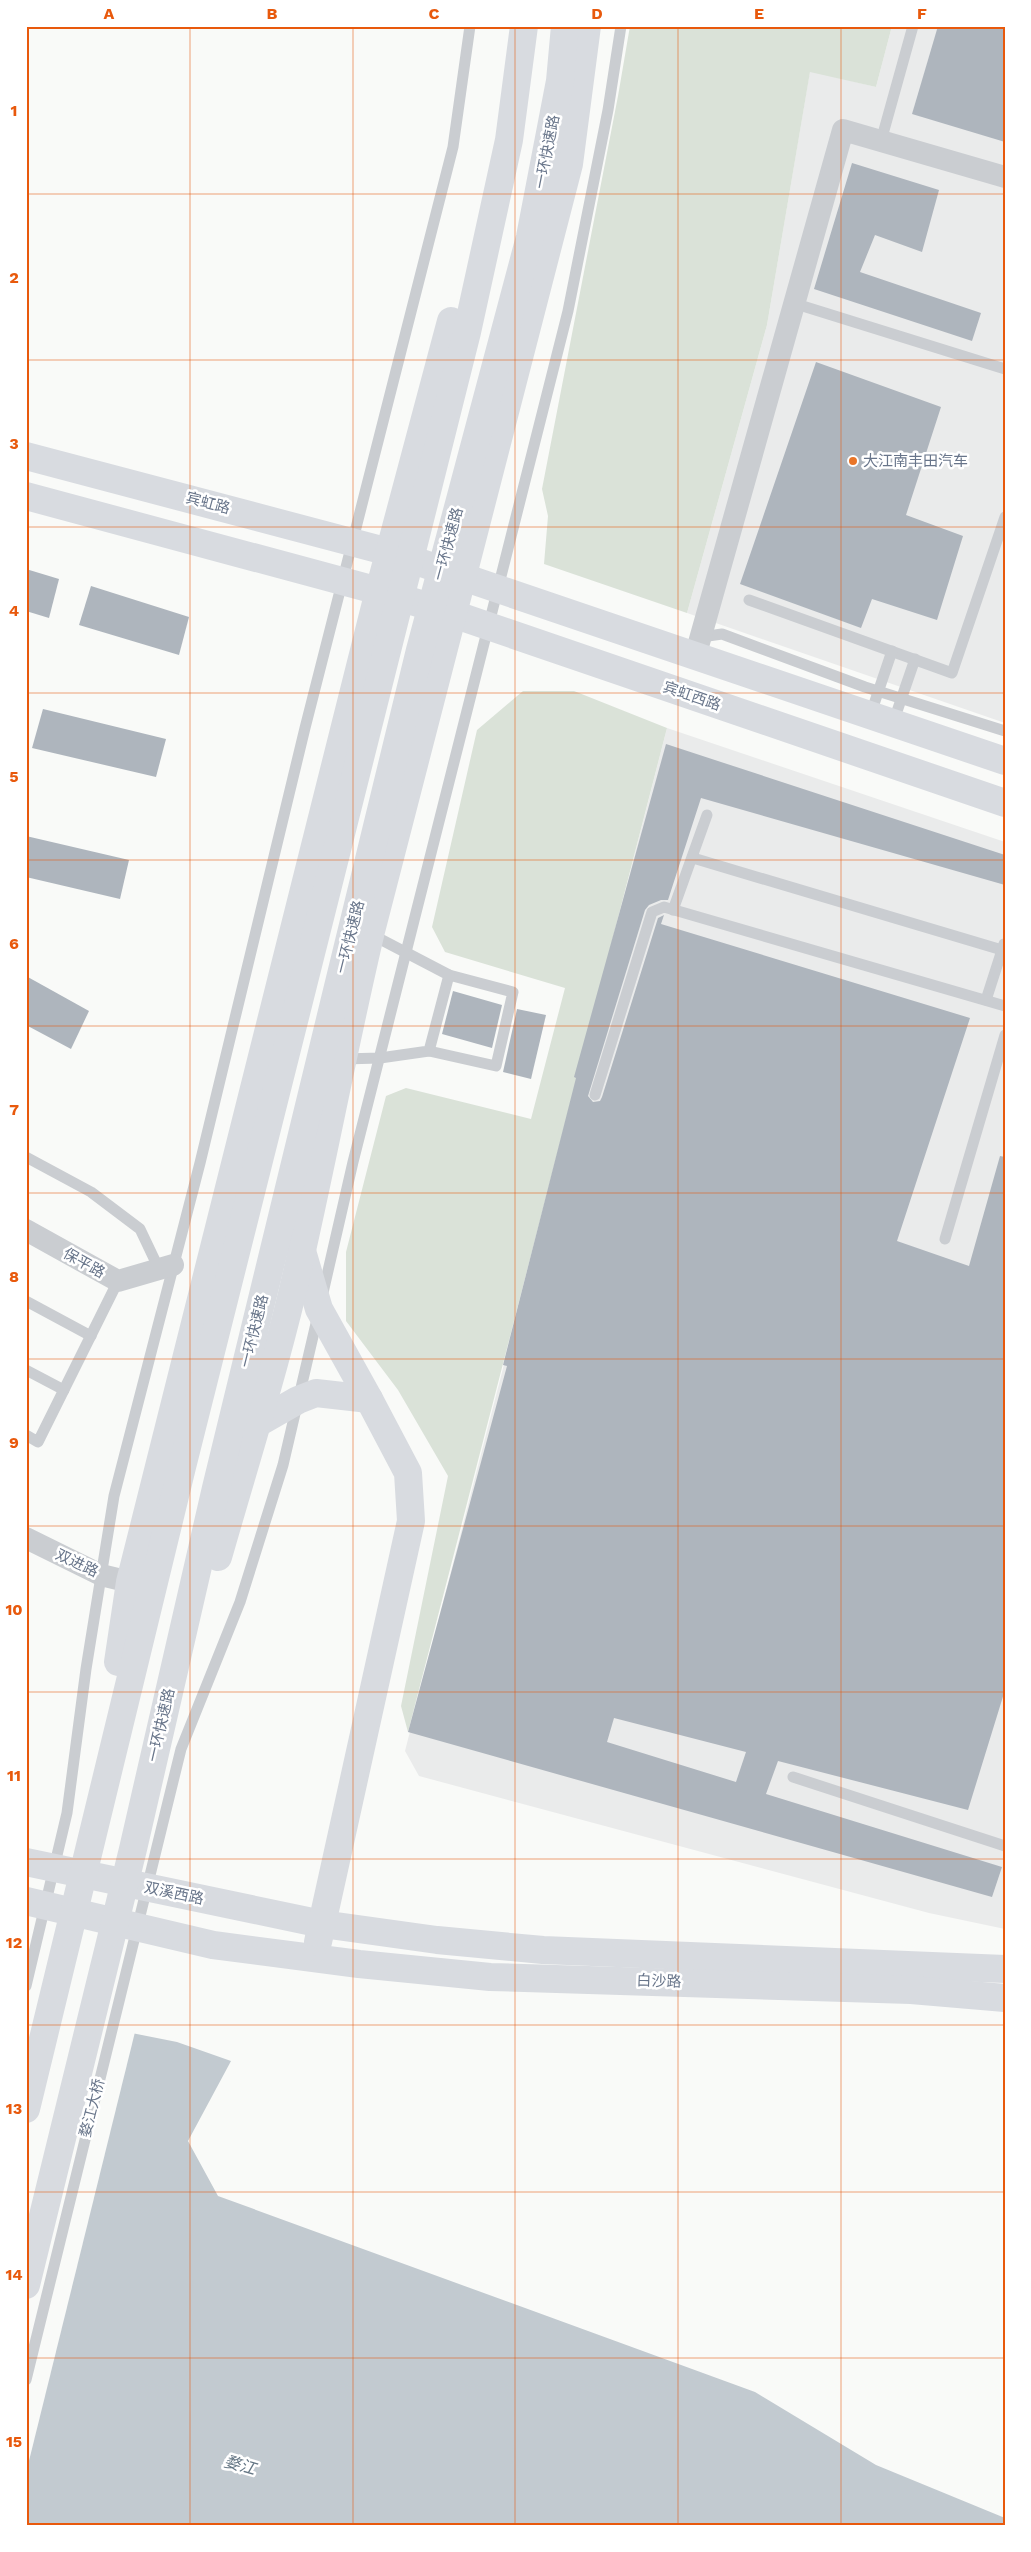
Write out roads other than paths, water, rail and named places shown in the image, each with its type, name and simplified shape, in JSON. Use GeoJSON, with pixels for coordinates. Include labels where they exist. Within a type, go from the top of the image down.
{"type":"FeatureCollection","features":[{"type":"Feature","properties":{"kind":"main road"},"geometry":{"type":"LineString","coordinates":[[94,1822],[130,1582],[379,591],[484,197],[510,26]]}},
{"type":"Feature","properties":{"kind":"main road"},"geometry":{"type":"LineString","coordinates":[[26,2109],[94,1822],[182,1467],[467,332],[509,140],[524,26]]}},
{"type":"Feature","properties":{"kind":"main road","name":"一环快速路"},"geometry":{"type":"LineString","coordinates":[[133,1849],[216,1488],[420,650],[530,237],[560,81],[565,26]]}},
{"type":"Feature","properties":{"kind":"main road"},"geometry":{"type":"LineString","coordinates":[[133,1849],[256,1424],[302,1251],[341,1059],[371,931],[569,164],[587,26]]}},
{"type":"Feature","properties":{"kind":"main road","name":"宾虹路"},"geometry":{"type":"LineString","coordinates":[[26,456],[389,552]]}},
{"type":"Feature","properties":{"kind":"main road"},"geometry":{"type":"LineString","coordinates":[[26,496],[379,591]]}},
{"type":"Feature","properties":{"kind":"main road"},"geometry":{"type":"LineString","coordinates":[[389,552],[463,576],[498,590],[698,647],[881,710],[1005,761]]}},
{"type":"Feature","properties":{"kind":"main road","name":"宾虹西路"},"geometry":{"type":"LineString","coordinates":[[379,591],[489,626],[1005,803]]}},
{"type":"Feature","properties":{"kind":"main road"},"geometry":{"type":"LineString","coordinates":[[26,1901],[213,1945],[315,1958],[411,1521],[408,1473],[319,1309],[302,1251]]}},
{"type":"Feature","properties":{"kind":"main road"},"geometry":{"type":"LineString","coordinates":[[256,1424],[298,1400],[316,1393],[369,1399]]}},
{"type":"Feature","properties":{"kind":"main road","name":"婺江大桥"},"geometry":{"type":"LineString","coordinates":[[26,2286],[133,1849]]}},
{"type":"Feature","properties":{"kind":"main road","name":"双溪西路"},"geometry":{"type":"LineString","coordinates":[[26,1862],[322,1924]]}},
{"type":"Feature","properties":{"kind":"main road","name":"白沙路"},"geometry":{"type":"LineString","coordinates":[[322,1924],[437,1940],[543,1950],[1005,1969]]}},
{"type":"Feature","properties":{"kind":"main road","name":"白沙路"},"geometry":{"type":"LineString","coordinates":[[315,1958],[490,1976],[911,1990],[1005,1998]]}},
{"type":"Feature","properties":{"kind":"street"},"geometry":{"type":"LineString","coordinates":[[698,647],[842,130],[1005,177]]}},
{"type":"Feature","properties":{"kind":"street","name":"保平路"},"geometry":{"type":"LineString","coordinates":[[26,1230],[118,1281],[166,1267]]}},
{"type":"Feature","properties":{"kind":"street","name":"双进路"},"geometry":{"type":"LineString","coordinates":[[28,1543],[101,1575],[130,1582]]}},
{"type":"Feature","properties":{"kind":"lane"},"geometry":{"type":"LineString","coordinates":[[26,1986],[67,1813],[114,1496],[166,1267],[453,147],[470,26]]}},
{"type":"Feature","properties":{"kind":"lane","name":"婺江大桥"},"geometry":{"type":"LineString","coordinates":[[26,2380],[181,1749],[240,1602],[283,1465],[380,1058],[568,311],[608,110],[621,26]]}},
{"type":"Feature","properties":{"kind":"lane"},"geometry":{"type":"LineString","coordinates":[[882,141],[913,26]]}},
{"type":"Feature","properties":{"kind":"lane"},"geometry":{"type":"LineString","coordinates":[[793,303],[1005,369]]}},
{"type":"Feature","properties":{"kind":"lane"},"geometry":{"type":"LineString","coordinates":[[749,600],[952,673],[1005,517]]}},
{"type":"Feature","properties":{"kind":"lane"},"geometry":{"type":"LineString","coordinates":[[881,710],[892,651]]}},
{"type":"Feature","properties":{"kind":"lane"},"geometry":{"type":"LineString","coordinates":[[881,710],[901,698],[914,659]]}},
{"type":"Feature","properties":{"kind":"lane"},"geometry":{"type":"LineString","coordinates":[[881,710],[901,698],[1005,732]]}},
{"type":"Feature","properties":{"kind":"lane"},"geometry":{"type":"LineString","coordinates":[[673,910],[707,815]]}},
{"type":"Feature","properties":{"kind":"lane"},"geometry":{"type":"LineString","coordinates":[[693,858],[1004,946],[986,1000]]}},
{"type":"Feature","properties":{"kind":"lane"},"geometry":{"type":"LineString","coordinates":[[595,1095],[652,912],[664,907],[1005,1006]]}},
{"type":"Feature","properties":{"kind":"lane"},"geometry":{"type":"LineString","coordinates":[[341,1059],[380,1058],[430,1051],[496,1066],[513,992],[449,976],[380,939],[371,931]]}},
{"type":"Feature","properties":{"kind":"lane"},"geometry":{"type":"LineString","coordinates":[[430,1051],[449,976]]}},
{"type":"Feature","properties":{"kind":"lane"},"geometry":{"type":"LineString","coordinates":[[944,1239],[1005,1036]]}},
{"type":"Feature","properties":{"kind":"lane"},"geometry":{"type":"LineString","coordinates":[[26,1157],[91,1192],[140,1229],[166,1267]]}},
{"type":"Feature","properties":{"kind":"lane"},"geometry":{"type":"LineString","coordinates":[[26,1435],[38,1442],[118,1281]]}},
{"type":"Feature","properties":{"kind":"lane"},"geometry":{"type":"LineString","coordinates":[[26,1300],[91,1336]]}},
{"type":"Feature","properties":{"kind":"lane"},"geometry":{"type":"LineString","coordinates":[[26,1370],[64,1390]]}},
{"type":"Feature","properties":{"kind":"lane"},"geometry":{"type":"LineString","coordinates":[[793,1777],[1005,1846]]}},
{"type":"Feature","properties":{"kind":"water","name":"婺江"},"geometry":{"type":"Polygon","coordinates":[[[26,2012],[177,2042],[231,2061],[188,2141],[218,2196],[755,2392],[876,2465],[1005,2518],[1005,2526],[26,2526],[26,2012]]]}},
{"type":"Feature","properties":{"kind":"place","name":"大江南丰田汽车"},"geometry":{"type":"Point","coordinates":[853,461]}}]}
